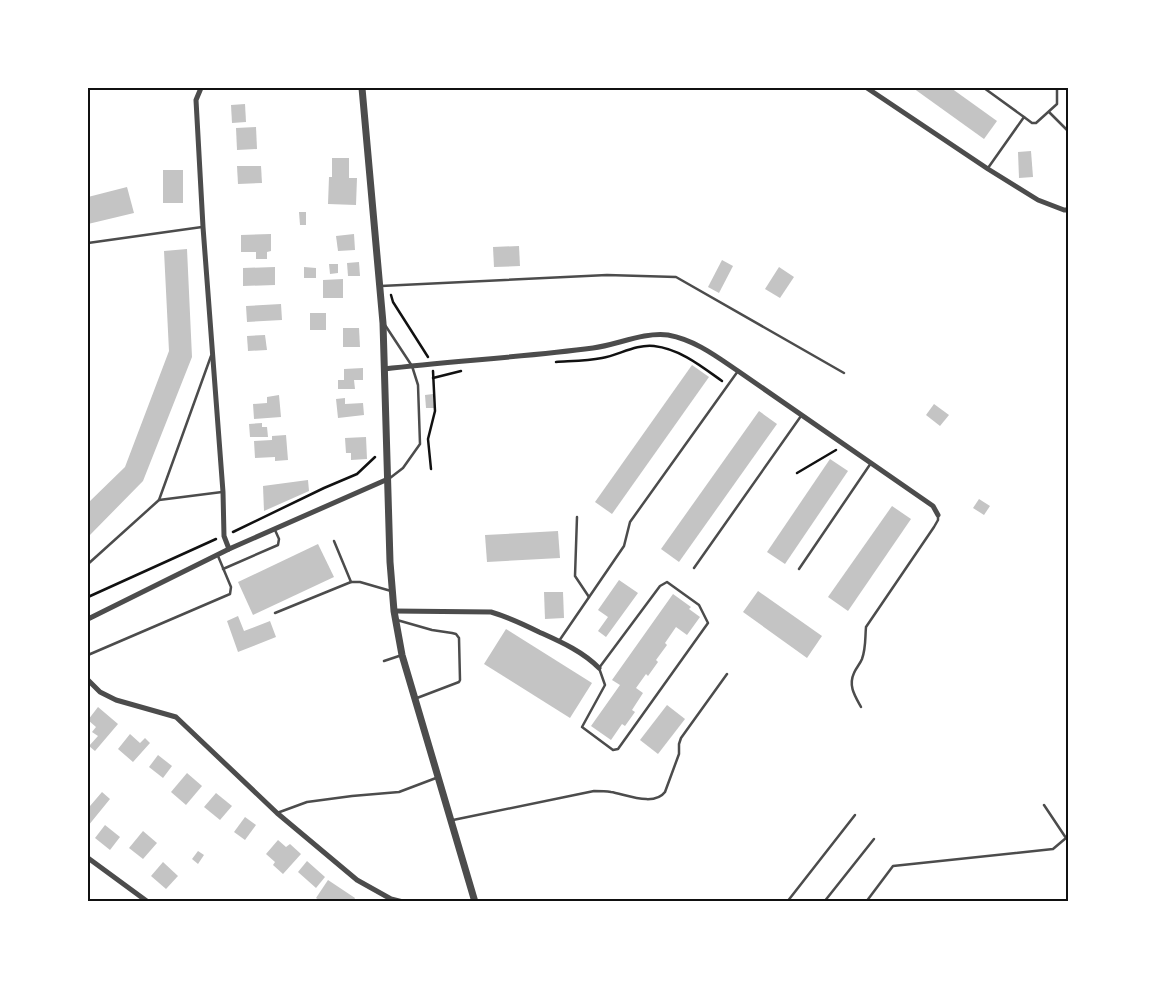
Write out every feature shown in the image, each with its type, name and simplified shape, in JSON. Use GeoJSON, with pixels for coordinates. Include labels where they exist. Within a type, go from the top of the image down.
{"type":"FeatureCollection","features":[{"type":"Feature","properties":{"kind":"street"},"geometry":{"type":"LineString","coordinates":[[201,88],[196,100],[203,226],[223,492],[224,536],[229,549]]}},
{"type":"Feature","properties":{"kind":"street"},"geometry":{"type":"LineString","coordinates":[[363,88],[383,323],[390,562],[394,611],[402,655],[475,902]]}},
{"type":"Feature","properties":{"kind":"street"},"geometry":{"type":"LineString","coordinates":[[867,88],[1038,200],[1068,210]]}},
{"type":"Feature","properties":{"kind":"street"},"geometry":{"type":"LineString","coordinates":[[384,368],[595,348],[644,336],[666,335],[685,339],[709,351],[933,506],[937,510],[938,515]]}},
{"type":"Feature","properties":{"kind":"street"},"geometry":{"type":"LineString","coordinates":[[88,619],[229,549],[388,479]]}},
{"type":"Feature","properties":{"kind":"street"},"geometry":{"type":"LineString","coordinates":[[394,611],[492,612],[506,616],[559,641],[589,658],[599,668]]}},
{"type":"Feature","properties":{"kind":"street"},"geometry":{"type":"LineString","coordinates":[[88,680],[100,692],[116,700],[176,717],[277,813],[357,880],[391,899],[403,902]]}},
{"type":"Feature","properties":{"kind":"street"},"geometry":{"type":"LineString","coordinates":[[88,858],[148,902]]}},
{"type":"Feature","properties":{"kind":"lane"},"geometry":{"type":"LineString","coordinates":[[984,88],[1032,123],[1036,123],[1058,101],[1058,88]]}},
{"type":"Feature","properties":{"kind":"lane"},"geometry":{"type":"LineString","coordinates":[[1049,112],[1068,131]]}},
{"type":"Feature","properties":{"kind":"lane"},"geometry":{"type":"LineString","coordinates":[[988,169],[1024,117]]}},
{"type":"Feature","properties":{"kind":"lane"},"geometry":{"type":"LineString","coordinates":[[88,243],[203,226]]}},
{"type":"Feature","properties":{"kind":"lane"},"geometry":{"type":"LineString","coordinates":[[379,286],[607,275],[676,278],[844,373]]}},
{"type":"Feature","properties":{"kind":"lane"},"geometry":{"type":"LineString","coordinates":[[383,323],[412,366],[418,385],[420,444],[404,468],[388,479]]}},
{"type":"Feature","properties":{"kind":"lane"},"geometry":{"type":"LineString","coordinates":[[88,564],[159,500],[212,352]]}},
{"type":"Feature","properties":{"kind":"lane"},"geometry":{"type":"LineString","coordinates":[[559,641],[624,546],[630,522],[738,371]]}},
{"type":"Feature","properties":{"kind":"lane"},"geometry":{"type":"LineString","coordinates":[[694,568],[802,415]]}},
{"type":"Feature","properties":{"kind":"lane"},"geometry":{"type":"LineString","coordinates":[[798,569],[871,463]]}},
{"type":"Feature","properties":{"kind":"lane"},"geometry":{"type":"LineString","coordinates":[[159,500],[223,492]]}},
{"type":"Feature","properties":{"kind":"lane"},"geometry":{"type":"LineString","coordinates":[[861,707],[851,685],[866,643],[866,627],[934,527],[938,520],[938,515]]}},
{"type":"Feature","properties":{"kind":"lane"},"geometry":{"type":"LineString","coordinates":[[576,517],[575,576],[589,597]]}},
{"type":"Feature","properties":{"kind":"lane"},"geometry":{"type":"LineString","coordinates":[[223,569],[278,545],[279,540],[274,529]]}},
{"type":"Feature","properties":{"kind":"lane"},"geometry":{"type":"LineString","coordinates":[[334,541],[351,582]]}},
{"type":"Feature","properties":{"kind":"lane"},"geometry":{"type":"LineString","coordinates":[[88,655],[226,597],[232,591],[218,555]]}},
{"type":"Feature","properties":{"kind":"lane"},"geometry":{"type":"LineString","coordinates":[[275,613],[351,582],[360,582],[392,592]]}},
{"type":"Feature","properties":{"kind":"lane"},"geometry":{"type":"LineString","coordinates":[[667,582],[699,605],[708,620],[707,627],[616,750],[582,727],[605,686],[599,668],[663,583],[667,582]]}},
{"type":"Feature","properties":{"kind":"lane"},"geometry":{"type":"LineString","coordinates":[[396,619],[432,630],[456,634],[458,638],[460,680],[457,683],[416,699]]}},
{"type":"Feature","properties":{"kind":"lane"},"geometry":{"type":"LineString","coordinates":[[384,661],[402,655]]}},
{"type":"Feature","properties":{"kind":"lane"},"geometry":{"type":"LineString","coordinates":[[451,820],[594,791],[608,791],[648,799],[660,797],[665,792],[679,754],[678,744],[681,738],[727,674]]}},
{"type":"Feature","properties":{"kind":"lane"},"geometry":{"type":"LineString","coordinates":[[277,813],[307,802],[399,792],[439,777]]}},
{"type":"Feature","properties":{"kind":"lane"},"geometry":{"type":"LineString","coordinates":[[866,902],[893,866],[1053,849],[1066,838],[1044,805]]}},
{"type":"Feature","properties":{"kind":"lane"},"geometry":{"type":"LineString","coordinates":[[787,902],[855,814]]}},
{"type":"Feature","properties":{"kind":"lane"},"geometry":{"type":"LineString","coordinates":[[824,902],[874,838]]}},
{"type":"Feature","properties":{"kind":"path"},"geometry":{"type":"LineString","coordinates":[[553,362],[603,358],[639,347],[656,346],[679,353],[728,385]]}},
{"type":"Feature","properties":{"kind":"path"},"geometry":{"type":"LineString","coordinates":[[433,378],[469,370]]}},
{"type":"Feature","properties":{"kind":"path"},"geometry":{"type":"LineString","coordinates":[[797,473],[838,449],[830,444]]}},
{"type":"Feature","properties":{"kind":"building"},"geometry":{"type":"Polygon","coordinates":[[[913,88],[951,88],[997,121],[984,139],[913,88]]]}},
{"type":"Feature","properties":{"kind":"building"},"geometry":{"type":"Polygon","coordinates":[[[245,104],[246,122],[232,123],[231,105],[245,104]]]}},
{"type":"Feature","properties":{"kind":"building"},"geometry":{"type":"Polygon","coordinates":[[[256,127],[257,149],[237,150],[236,128],[256,127]]]}},
{"type":"Feature","properties":{"kind":"building"},"geometry":{"type":"Polygon","coordinates":[[[1031,151],[1033,177],[1019,178],[1018,152],[1031,151]]]}},
{"type":"Feature","properties":{"kind":"building"},"geometry":{"type":"Polygon","coordinates":[[[332,158],[349,158],[349,178],[357,178],[356,205],[328,204],[329,177],[332,177],[332,158]]]}},
{"type":"Feature","properties":{"kind":"building"},"geometry":{"type":"Polygon","coordinates":[[[237,166],[261,166],[262,183],[238,184],[237,166]]]}},
{"type":"Feature","properties":{"kind":"building"},"geometry":{"type":"Polygon","coordinates":[[[163,170],[183,170],[183,203],[163,203],[163,170]]]}},
{"type":"Feature","properties":{"kind":"building"},"geometry":{"type":"Polygon","coordinates":[[[127,187],[134,213],[88,224],[88,197],[127,187]]]}},
{"type":"Feature","properties":{"kind":"building"},"geometry":{"type":"Polygon","coordinates":[[[299,212],[306,212],[306,225],[300,225],[299,212]]]}},
{"type":"Feature","properties":{"kind":"building"},"geometry":{"type":"Polygon","coordinates":[[[271,234],[271,251],[267,252],[267,259],[256,259],[256,252],[241,252],[241,235],[271,234]]]}},
{"type":"Feature","properties":{"kind":"building"},"geometry":{"type":"Polygon","coordinates":[[[354,234],[355,250],[338,251],[336,236],[354,234]]]}},
{"type":"Feature","properties":{"kind":"building"},"geometry":{"type":"Polygon","coordinates":[[[519,246],[520,266],[494,267],[493,247],[519,246]]]}},
{"type":"Feature","properties":{"kind":"building"},"geometry":{"type":"Polygon","coordinates":[[[187,249],[192,357],[143,481],[88,537],[88,503],[125,467],[169,351],[164,251],[187,249]]]}},
{"type":"Feature","properties":{"kind":"building"},"geometry":{"type":"Polygon","coordinates":[[[722,260],[733,266],[719,293],[708,287],[722,260]]]}},
{"type":"Feature","properties":{"kind":"building"},"geometry":{"type":"Polygon","coordinates":[[[359,262],[360,276],[348,276],[347,263],[359,262]]]}},
{"type":"Feature","properties":{"kind":"building"},"geometry":{"type":"Polygon","coordinates":[[[329,264],[338,264],[338,273],[330,274],[329,264]]]}},
{"type":"Feature","properties":{"kind":"building"},"geometry":{"type":"Polygon","coordinates":[[[275,267],[275,285],[243,286],[243,268],[275,267]]]}},
{"type":"Feature","properties":{"kind":"building"},"geometry":{"type":"Polygon","coordinates":[[[304,267],[316,268],[316,278],[304,278],[304,267]]]}},
{"type":"Feature","properties":{"kind":"building"},"geometry":{"type":"Polygon","coordinates":[[[779,267],[794,277],[780,298],[765,289],[779,267]]]}},
{"type":"Feature","properties":{"kind":"building"},"geometry":{"type":"Polygon","coordinates":[[[343,279],[343,298],[323,298],[323,280],[343,279]]]}},
{"type":"Feature","properties":{"kind":"building"},"geometry":{"type":"Polygon","coordinates":[[[281,304],[282,320],[247,322],[246,306],[281,304]]]}},
{"type":"Feature","properties":{"kind":"building"},"geometry":{"type":"Polygon","coordinates":[[[310,313],[326,313],[326,330],[310,330],[310,313]]]}},
{"type":"Feature","properties":{"kind":"building"},"geometry":{"type":"Polygon","coordinates":[[[343,328],[359,328],[360,347],[343,347],[343,328]]]}},
{"type":"Feature","properties":{"kind":"building"},"geometry":{"type":"Polygon","coordinates":[[[265,335],[267,350],[248,351],[247,336],[265,335]]]}},
{"type":"Feature","properties":{"kind":"building"},"geometry":{"type":"Polygon","coordinates":[[[692,365],[709,377],[612,514],[595,502],[692,365]]]}},
{"type":"Feature","properties":{"kind":"building"},"geometry":{"type":"Polygon","coordinates":[[[363,368],[363,380],[354,380],[355,389],[338,389],[338,380],[344,380],[344,369],[363,368]]]}},
{"type":"Feature","properties":{"kind":"building"},"geometry":{"type":"Polygon","coordinates":[[[433,394],[434,408],[426,408],[425,395],[433,394]]]}},
{"type":"Feature","properties":{"kind":"building"},"geometry":{"type":"Polygon","coordinates":[[[279,395],[281,417],[254,419],[253,404],[267,403],[267,397],[279,395]]]}},
{"type":"Feature","properties":{"kind":"building"},"geometry":{"type":"Polygon","coordinates":[[[345,398],[345,404],[363,403],[364,415],[338,418],[336,399],[345,398]]]}},
{"type":"Feature","properties":{"kind":"building"},"geometry":{"type":"Polygon","coordinates":[[[934,404],[949,415],[940,426],[926,415],[934,404]]]}},
{"type":"Feature","properties":{"kind":"building"},"geometry":{"type":"Polygon","coordinates":[[[759,411],[777,424],[679,562],[661,549],[759,411]]]}},
{"type":"Feature","properties":{"kind":"building"},"geometry":{"type":"Polygon","coordinates":[[[262,423],[262,427],[267,427],[268,437],[250,437],[249,424],[262,423]]]}},
{"type":"Feature","properties":{"kind":"building"},"geometry":{"type":"Polygon","coordinates":[[[286,435],[288,460],[275,461],[275,457],[255,458],[254,441],[272,440],[272,436],[286,435]]]}},
{"type":"Feature","properties":{"kind":"building"},"geometry":{"type":"Polygon","coordinates":[[[366,437],[367,459],[351,460],[351,453],[346,453],[345,438],[366,437]]]}},
{"type":"Feature","properties":{"kind":"building"},"geometry":{"type":"Polygon","coordinates":[[[830,459],[848,471],[785,564],[767,552],[830,459]]]}},
{"type":"Feature","properties":{"kind":"building"},"geometry":{"type":"Polygon","coordinates":[[[308,480],[309,491],[264,511],[263,486],[308,480]]]}},
{"type":"Feature","properties":{"kind":"building"},"geometry":{"type":"Polygon","coordinates":[[[979,499],[990,506],[984,515],[973,508],[979,499]]]}},
{"type":"Feature","properties":{"kind":"building"},"geometry":{"type":"Polygon","coordinates":[[[892,506],[911,519],[848,611],[828,597],[892,506]]]}},
{"type":"Feature","properties":{"kind":"building"},"geometry":{"type":"Polygon","coordinates":[[[558,531],[560,558],[487,562],[485,535],[558,531]]]}},
{"type":"Feature","properties":{"kind":"building"},"geometry":{"type":"Polygon","coordinates":[[[318,544],[334,577],[253,615],[238,582],[318,544]]]}},
{"type":"Feature","properties":{"kind":"building"},"geometry":{"type":"Polygon","coordinates":[[[619,580],[638,593],[606,637],[598,631],[608,617],[598,610],[619,580]]]}},
{"type":"Feature","properties":{"kind":"building"},"geometry":{"type":"Polygon","coordinates":[[[758,591],[822,636],[807,658],[743,612],[758,591]]]}},
{"type":"Feature","properties":{"kind":"building"},"geometry":{"type":"Polygon","coordinates":[[[544,592],[563,592],[564,618],[545,619],[544,592]]]}},
{"type":"Feature","properties":{"kind":"building"},"geometry":{"type":"Polygon","coordinates":[[[673,594],[691,607],[689,609],[700,617],[687,635],[676,627],[665,643],[667,645],[656,660],[658,662],[636,688],[643,693],[632,710],[635,712],[625,726],[622,724],[611,740],[591,726],[620,685],[612,680],[673,594]]]}},
{"type":"Feature","properties":{"kind":"building"},"geometry":{"type":"Polygon","coordinates":[[[238,616],[244,631],[270,621],[276,637],[238,652],[227,621],[238,616]]]}},
{"type":"Feature","properties":{"kind":"building"},"geometry":{"type":"Polygon","coordinates":[[[506,629],[592,683],[570,718],[484,664],[506,629]]]}},
{"type":"Feature","properties":{"kind":"building"},"geometry":{"type":"Polygon","coordinates":[[[667,705],[685,719],[658,754],[640,740],[667,705]]]}},
{"type":"Feature","properties":{"kind":"building"},"geometry":{"type":"Polygon","coordinates":[[[98,707],[118,724],[95,751],[89,746],[98,736],[92,732],[96,727],[88,720],[98,707]]]}},
{"type":"Feature","properties":{"kind":"building"},"geometry":{"type":"Polygon","coordinates":[[[130,734],[140,743],[145,738],[150,743],[133,762],[118,749],[130,734]]]}},
{"type":"Feature","properties":{"kind":"building"},"geometry":{"type":"Polygon","coordinates":[[[158,755],[172,766],[163,778],[149,767],[158,755]]]}},
{"type":"Feature","properties":{"kind":"building"},"geometry":{"type":"Polygon","coordinates":[[[187,773],[202,786],[186,805],[171,792],[187,773]]]}},
{"type":"Feature","properties":{"kind":"building"},"geometry":{"type":"Polygon","coordinates":[[[102,792],[110,799],[88,826],[88,803],[90,806],[102,792]]]}},
{"type":"Feature","properties":{"kind":"building"},"geometry":{"type":"Polygon","coordinates":[[[216,793],[232,806],[220,820],[204,807],[216,793]]]}},
{"type":"Feature","properties":{"kind":"building"},"geometry":{"type":"Polygon","coordinates":[[[245,817],[256,825],[245,840],[234,832],[245,817]]]}},
{"type":"Feature","properties":{"kind":"building"},"geometry":{"type":"Polygon","coordinates":[[[105,825],[120,837],[110,850],[95,838],[105,825]]]}},
{"type":"Feature","properties":{"kind":"building"},"geometry":{"type":"Polygon","coordinates":[[[143,831],[157,843],[143,859],[129,848],[143,831]]]}},
{"type":"Feature","properties":{"kind":"building"},"geometry":{"type":"Polygon","coordinates":[[[278,840],[286,847],[290,844],[301,854],[283,874],[273,865],[275,862],[266,854],[278,840]]]}},
{"type":"Feature","properties":{"kind":"building"},"geometry":{"type":"Polygon","coordinates":[[[198,851],[204,855],[198,864],[192,859],[198,851]]]}},
{"type":"Feature","properties":{"kind":"building"},"geometry":{"type":"Polygon","coordinates":[[[307,861],[325,877],[316,888],[298,872],[307,861]]]}},
{"type":"Feature","properties":{"kind":"building"},"geometry":{"type":"Polygon","coordinates":[[[163,862],[178,876],[166,889],[151,876],[163,862]]]}},
{"type":"Feature","properties":{"kind":"building"},"geometry":{"type":"Polygon","coordinates":[[[328,880],[355,898],[353,902],[322,902],[316,898],[328,880]]]}}]}
